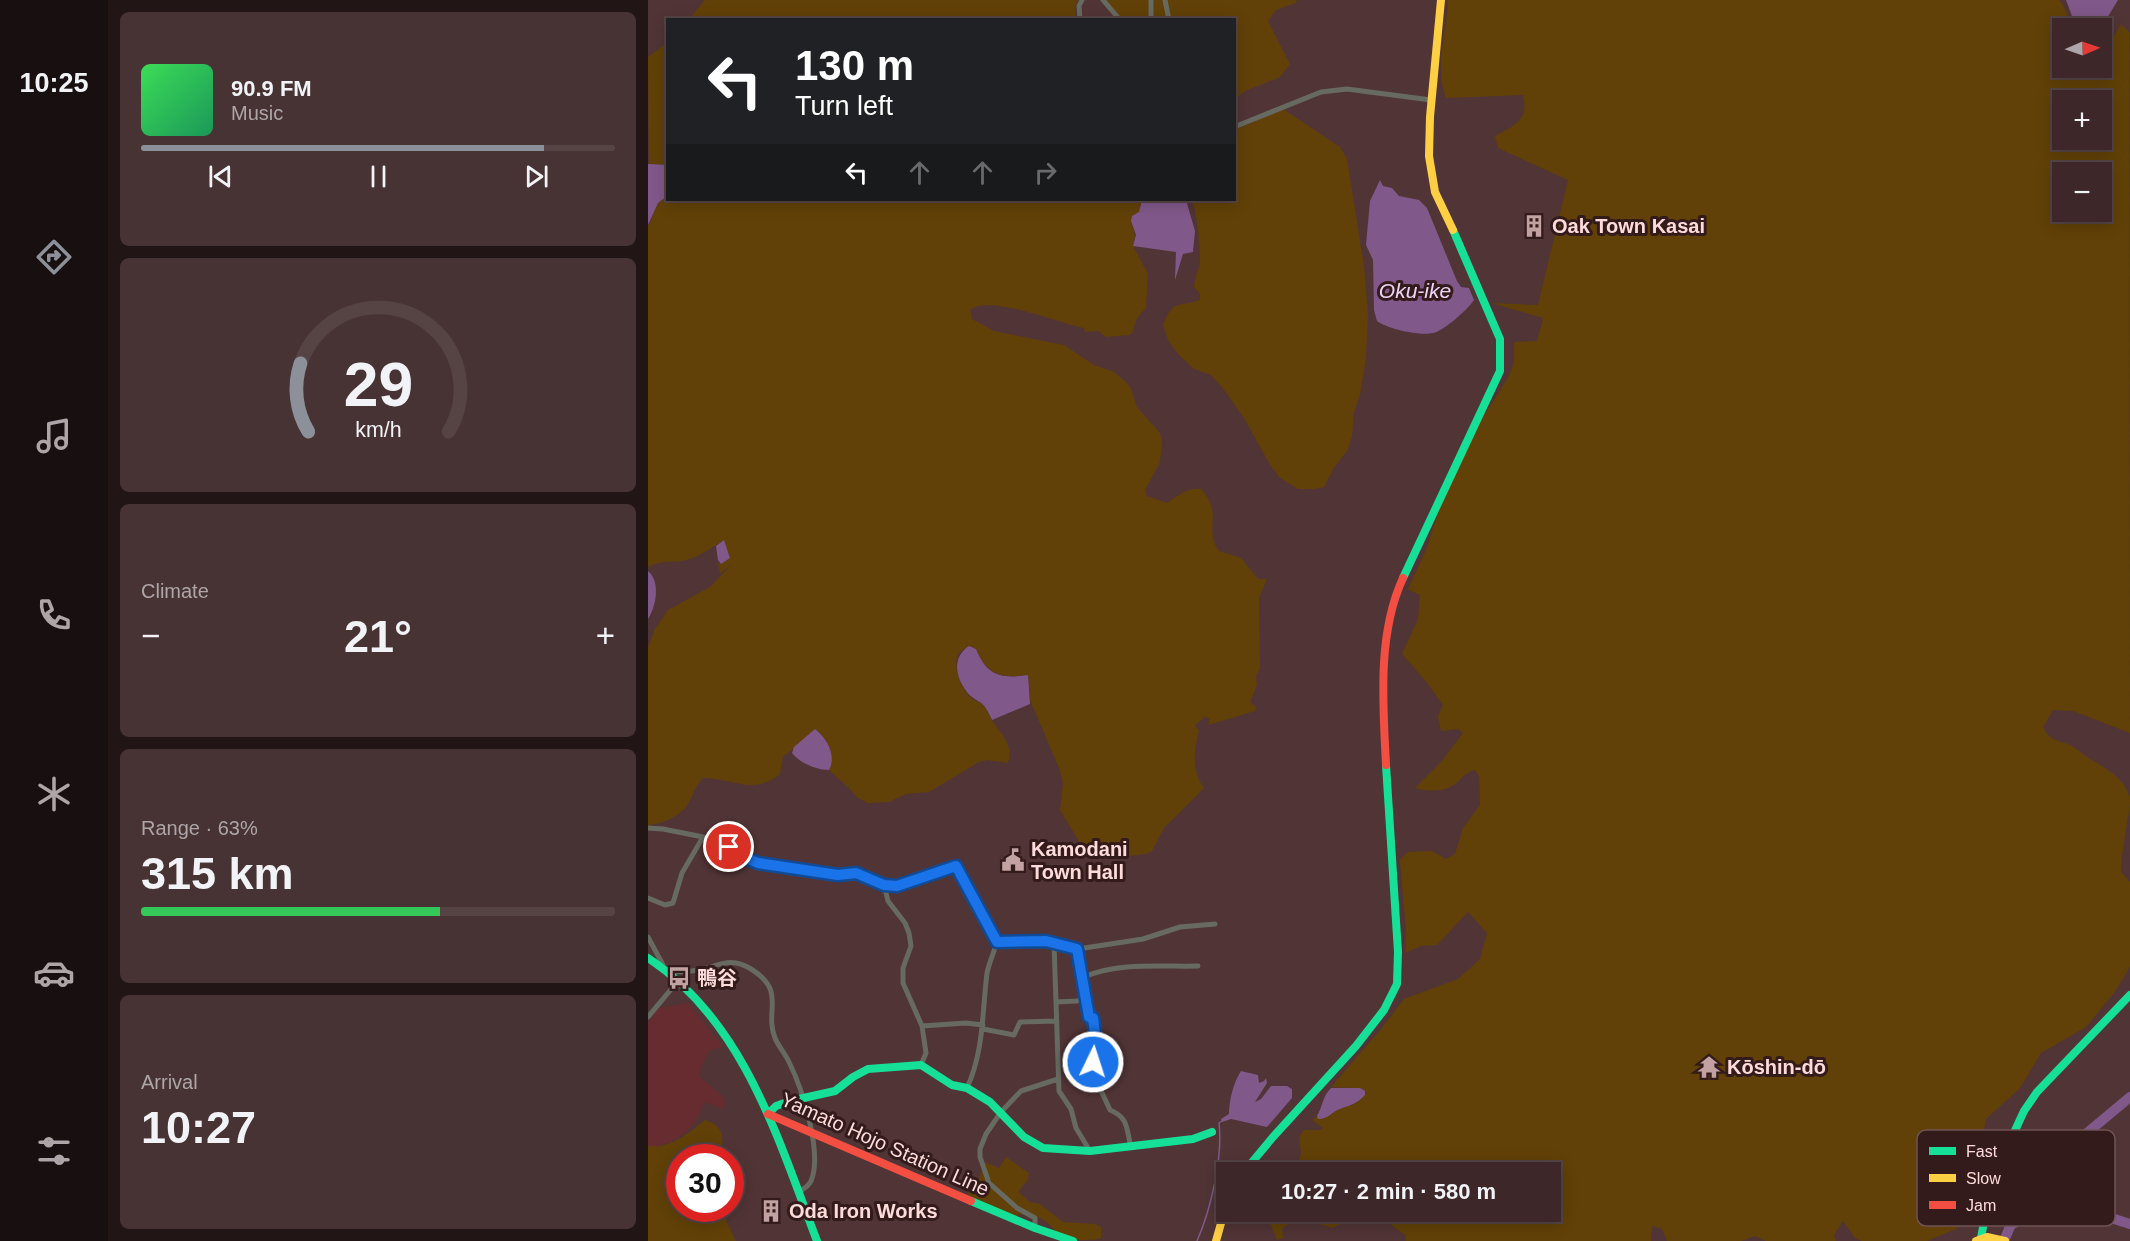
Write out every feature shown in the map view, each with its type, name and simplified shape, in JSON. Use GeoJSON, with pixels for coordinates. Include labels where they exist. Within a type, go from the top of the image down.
{"type":"FeatureCollection","features":[{"type":"Feature","properties":{"kind":"street"},"geometry":{"type":"LineString","coordinates":[[1080,18],[1079,6],[1082,0]]}},
{"type":"Feature","properties":{"kind":"street"},"geometry":{"type":"LineString","coordinates":[[1103,0],[1118,18]]}},
{"type":"Feature","properties":{"kind":"street"},"geometry":{"type":"LineString","coordinates":[[1151,0],[1151,18]]}},
{"type":"Feature","properties":{"kind":"street"},"geometry":{"type":"LineString","coordinates":[[1165,0],[1169,18]]}},
{"type":"Feature","properties":{"kind":"street"},"geometry":{"type":"LineString","coordinates":[[1252,1162],[1356,1046],[1384,1010],[1397,984],[1398,952],[1385,741],[1384,650],[1394,597],[1500,371],[1500,339],[1435,192],[1430,156],[1431,100],[1441,0]]}},
{"type":"Feature","properties":{"kind":"street"},"geometry":{"type":"LineString","coordinates":[[1236,126],[1321,92],[1347,89],[1431,100]]}},
{"type":"Feature","properties":{"kind":"street"},"geometry":{"type":"LineString","coordinates":[[648,828],[718,840],[739,855],[758,863],[838,875],[856,873],[884,885],[897,886],[956,866],[997,942],[987,971],[983,1027],[976,1066],[967,1088]]}},
{"type":"Feature","properties":{"kind":"street"},"geometry":{"type":"LineString","coordinates":[[648,898],[665,905],[673,903],[682,873],[703,837]]}},
{"type":"Feature","properties":{"kind":"street"},"geometry":{"type":"LineString","coordinates":[[884,885],[888,901],[909,933],[911,946],[903,968],[903,983],[922,1026],[926,1053],[921,1065]]}},
{"type":"Feature","properties":{"kind":"street"},"geometry":{"type":"LineString","coordinates":[[997,942],[1046,941],[1077,949],[1143,939],[1180,927],[1215,924]]}},
{"type":"Feature","properties":{"kind":"street"},"geometry":{"type":"LineString","coordinates":[[648,937],[665,969],[681,973],[723,962],[732,962],[746,966],[768,985],[772,996],[774,1035],[788,1060],[804,1098],[812,1133],[814,1170],[810,1184],[798,1193]]}},
{"type":"Feature","properties":{"kind":"street"},"geometry":{"type":"LineString","coordinates":[[1054,943],[1059,1092],[1071,1109],[1076,1128],[1090,1151]]}},
{"type":"Feature","properties":{"kind":"street"},"geometry":{"type":"LineString","coordinates":[[1077,949],[1089,1017],[1093,1018],[1097,1050],[1092,1071],[1110,1110],[1122,1115],[1125,1119],[1131,1147]]}},
{"type":"Feature","properties":{"kind":"street","name":"Yamato Hojo Station Line"},"geometry":{"type":"LineString","coordinates":[[648,958],[678,981],[729,1039],[753,1079],[768,1114],[1035,1228],[1073,1241]]}},
{"type":"Feature","properties":{"kind":"street"},"geometry":{"type":"LineString","coordinates":[[1083,977],[1127,968],[1198,966]]}},
{"type":"Feature","properties":{"kind":"street"},"geometry":{"type":"LineString","coordinates":[[648,1017],[678,981]]}},
{"type":"Feature","properties":{"kind":"street"},"geometry":{"type":"LineString","coordinates":[[2015,1130],[2024,1111],[2037,1092],[2130,995]]}},
{"type":"Feature","properties":{"kind":"street"},"geometry":{"type":"LineString","coordinates":[[1056,1002],[1077,1001],[1086,997]]}},
{"type":"Feature","properties":{"kind":"street"},"geometry":{"type":"LineString","coordinates":[[922,1026],[966,1023],[1014,1035],[1020,1022],[1057,1021]]}},
{"type":"Feature","properties":{"kind":"street"},"geometry":{"type":"LineString","coordinates":[[817,1241],[768,1114],[776,1106],[835,1091],[868,1069],[921,1065],[952,1085],[967,1088],[1001,1112],[1024,1137],[1043,1148],[1090,1151],[1194,1139],[1212,1132]]}},
{"type":"Feature","properties":{"kind":"street"},"geometry":{"type":"LineString","coordinates":[[1035,1228],[1035,1218],[1017,1208],[989,1183],[980,1157],[981,1145],[1001,1112],[1021,1091],[1058,1079]]}},
{"type":"Feature","properties":{"kind":"street"},"geometry":{"type":"LineString","coordinates":[[1216,1241],[1221,1222]]}},
{"type":"Feature","properties":{"kind":"street"},"geometry":{"type":"LineString","coordinates":[[1979,1240],[1987,1237],[2003,1240]]}},
{"type":"Feature","properties":{"kind":"shaded area"},"geometry":{"type":"Polygon","coordinates":[[[705,0],[1078,0],[1075,7],[1076,18],[690,18],[705,0]]]}},
{"type":"Feature","properties":{"kind":"shaded area"},"geometry":{"type":"Polygon","coordinates":[[[1105,0],[1297,0],[1296,3],[1276,10],[1268,21],[1290,64],[1280,77],[1245,91],[1236,98],[1236,18],[1121,18],[1105,0]]]}},
{"type":"Feature","properties":{"kind":"shaded area"},"geometry":{"type":"Polygon","coordinates":[[[1448,0],[2059,0],[2069,18],[2052,18],[2052,78],[2112,78],[2112,40],[2121,24],[2129,32],[2130,733],[2073,711],[2053,710],[2043,727],[2052,738],[2074,747],[2113,773],[2123,784],[2130,798],[2121,872],[2130,882],[2130,967],[2114,993],[2086,1027],[2041,1053],[2020,1088],[1986,1119],[1984,1130],[1917,1130],[1917,1226],[1961,1226],[1956,1229],[1927,1241],[1862,1241],[1855,1238],[1843,1221],[1834,1235],[1836,1241],[1766,1241],[1755,1236],[1741,1241],[1667,1241],[1662,1229],[1652,1226],[1651,1241],[1406,1241],[1405,1235],[1390,1224],[1341,1224],[1332,1228],[1299,1222],[1561,1222],[1561,1162],[1298,1162],[1301,1153],[1299,1137],[1304,1130],[1323,1128],[1312,1120],[1317,1116],[1318,1119],[1351,1105],[1365,1095],[1362,1089],[1331,1087],[1404,999],[1458,979],[1480,959],[1487,933],[1468,912],[1437,945],[1421,946],[1405,953],[1406,931],[1400,860],[1408,852],[1432,851],[1446,859],[1455,854],[1463,828],[1480,805],[1479,776],[1475,770],[1467,773],[1446,789],[1415,788],[1441,762],[1463,733],[1458,729],[1441,731],[1438,716],[1443,705],[1402,654],[1418,619],[1420,595],[1408,589],[1426,550],[1455,461],[1508,378],[1514,362],[1514,342],[1537,341],[1543,318],[1492,303],[1538,305],[1568,180],[1498,148],[1495,136],[1514,125],[1522,116],[1523,95],[1446,98],[1441,62],[1448,0]]]}},
{"type":"Feature","properties":{"kind":"shaded area"},"geometry":{"type":"Polygon","coordinates":[[[666,44],[666,165],[649,164],[648,57],[666,44]]]}},
{"type":"Feature","properties":{"kind":"shaded area"},"geometry":{"type":"Polygon","coordinates":[[[1283,109],[1340,147],[1347,159],[1364,266],[1368,314],[1366,358],[1360,395],[1354,412],[1352,437],[1347,451],[1335,466],[1324,487],[1298,489],[1279,477],[1225,391],[1211,375],[1194,369],[1179,355],[1169,342],[1163,325],[1173,307],[1200,300],[1200,294],[1194,287],[1200,255],[1192,201],[1236,201],[1236,130],[1283,109]]]}},
{"type":"Feature","properties":{"kind":"shaded area"},"geometry":{"type":"Polygon","coordinates":[[[666,197],[666,201],[1142,201],[1139,212],[1132,217],[1131,221],[1135,236],[1133,246],[1148,274],[1146,308],[1137,318],[1132,333],[1129,335],[1106,337],[1099,331],[1085,332],[1084,328],[1008,307],[980,306],[970,310],[972,319],[994,331],[1064,345],[1094,365],[1114,372],[1126,382],[1137,407],[1160,433],[1162,443],[1160,462],[1145,490],[1147,496],[1167,503],[1187,491],[1201,489],[1211,506],[1213,536],[1219,551],[1241,558],[1258,579],[1267,579],[1259,598],[1260,668],[1256,676],[1257,685],[1250,702],[1256,707],[1255,711],[1208,725],[1210,718],[1205,717],[1195,725],[1199,730],[1195,767],[1204,788],[1164,828],[1152,851],[1146,854],[1110,858],[1086,853],[1060,810],[1063,783],[1059,768],[1030,700],[1028,675],[1010,676],[996,673],[985,665],[976,649],[969,646],[961,651],[956,660],[961,684],[971,698],[983,705],[1003,736],[1008,746],[1008,763],[987,760],[979,762],[929,792],[906,794],[889,802],[868,803],[858,798],[829,770],[832,759],[830,747],[815,729],[783,756],[780,774],[770,780],[752,785],[703,778],[682,811],[668,820],[648,825],[648,647],[655,629],[668,610],[710,587],[731,565],[720,573],[718,563],[721,564],[730,558],[724,540],[690,559],[657,563],[648,567],[648,226],[658,203],[666,197]]]}},
{"type":"Feature","properties":{"kind":"shaded area"},"geometry":{"type":"Polygon","coordinates":[[[688,1003],[723,1046],[708,1052],[699,1073],[701,1078],[723,1096],[726,1104],[722,1109],[705,1102],[696,1121],[688,1131],[671,1142],[654,1147],[648,1146],[648,1023],[659,1008],[688,1003]]]}},
{"type":"Feature","properties":{"kind":"shaded area"},"geometry":{"type":"Polygon","coordinates":[[[705,1120],[720,1130],[722,1144],[668,1144],[686,1135],[705,1120]]]}},
{"type":"Feature","properties":{"kind":"shaded area"},"geometry":{"type":"Polygon","coordinates":[[[666,1144],[666,1222],[727,1222],[736,1241],[648,1241],[648,1146],[666,1144]]]}},
{"type":"Feature","properties":{"kind":"shaded area"},"geometry":{"type":"Polygon","coordinates":[[[1006,1157],[1029,1173],[1027,1181],[1018,1192],[1030,1202],[1040,1204],[1063,1222],[1095,1224],[1101,1227],[1101,1238],[1080,1240],[1063,1237],[1047,1222],[1039,1218],[1019,1214],[1017,1217],[969,1196],[968,1193],[979,1178],[985,1162],[999,1168],[1006,1157]]]}},
{"type":"Feature","properties":{"kind":"shaded area"},"geometry":{"type":"Polygon","coordinates":[[[1270,1222],[1299,1222],[1282,1229],[1283,1238],[1277,1240],[1270,1222]]]}},
{"type":"Feature","properties":{"kind":"water"},"geometry":{"type":"Polygon","coordinates":[[[2066,0],[2118,0],[2107,18],[2073,18],[2066,0]]]}},
{"type":"Feature","properties":{"kind":"water"},"geometry":{"type":"Polygon","coordinates":[[[648,164],[666,165],[666,197],[658,203],[648,225],[648,164]]]}},
{"type":"Feature","properties":{"kind":"water","name":"Oku-ike"},"geometry":{"type":"Polygon","coordinates":[[[1380,180],[1383,186],[1392,188],[1399,196],[1419,200],[1427,208],[1457,281],[1461,287],[1469,288],[1474,300],[1455,319],[1433,333],[1412,333],[1388,327],[1377,321],[1374,310],[1373,260],[1366,245],[1370,201],[1380,180]]]}},
{"type":"Feature","properties":{"kind":"water"},"geometry":{"type":"Polygon","coordinates":[[[1142,201],[1186,201],[1195,231],[1193,252],[1183,254],[1175,280],[1176,252],[1133,246],[1136,235],[1131,221],[1132,216],[1139,212],[1142,201]]]}},
{"type":"Feature","properties":{"kind":"water"},"geometry":{"type":"Polygon","coordinates":[[[724,540],[730,558],[721,564],[718,560],[716,546],[724,540]]]}},
{"type":"Feature","properties":{"kind":"water"},"geometry":{"type":"Polygon","coordinates":[[[648,571],[655,581],[656,594],[648,619],[648,571]]]}},
{"type":"Feature","properties":{"kind":"water"},"geometry":{"type":"Polygon","coordinates":[[[969,646],[976,649],[985,665],[996,674],[1028,675],[1030,704],[992,720],[983,705],[967,692],[958,674],[958,661],[969,646]]]}},
{"type":"Feature","properties":{"kind":"water"},"geometry":{"type":"Polygon","coordinates":[[[815,729],[823,737],[831,753],[829,770],[809,765],[792,753],[794,747],[815,729]]]}},
{"type":"Feature","properties":{"kind":"water"},"geometry":{"type":"Polygon","coordinates":[[[1241,1071],[1258,1075],[1259,1083],[1266,1078],[1267,1083],[1255,1102],[1261,1099],[1271,1086],[1287,1086],[1292,1089],[1292,1098],[1267,1127],[1231,1119],[1222,1122],[1221,1119],[1229,1114],[1232,1092],[1241,1071]]]}},
{"type":"Feature","properties":{"kind":"water"},"geometry":{"type":"Polygon","coordinates":[[[1331,1088],[1360,1088],[1365,1091],[1365,1095],[1353,1104],[1325,1118],[1318,1119],[1324,1098],[1331,1088]]]}},
{"type":"Feature","properties":{"kind":"waterway"},"geometry":{"type":"LineString","coordinates":[[2091,1130],[2130,1097]]}},
{"type":"Feature","properties":{"kind":"waterway"},"geometry":{"type":"LineString","coordinates":[[1197,1241],[1215,1183],[1220,1137],[1219,1123],[1222,1121]]}},
{"type":"Feature","properties":{"kind":"waterway"},"geometry":{"type":"LineString","coordinates":[[2115,1219],[2130,1224]]}},
{"type":"Feature","properties":{"kind":"waterway"},"geometry":{"type":"LineString","coordinates":[[2004,1241],[2010,1226]]}},
{"type":"Feature","properties":{"kind":"traffic: fast"},"geometry":{"type":"LineString","coordinates":[[1403,578],[1500,371],[1500,339],[1453,230]]}},
{"type":"Feature","properties":{"kind":"traffic: fast"},"geometry":{"type":"LineString","coordinates":[[1252,1162],[1356,1046],[1384,1010],[1397,984],[1398,952],[1386,765]]}},
{"type":"Feature","properties":{"kind":"traffic: fast"},"geometry":{"type":"LineString","coordinates":[[648,958],[681,984],[709,1014],[733,1048],[772,1123],[817,1241]]}},
{"type":"Feature","properties":{"kind":"traffic: fast"},"geometry":{"type":"LineString","coordinates":[[2015,1130],[2024,1111],[2037,1092],[2130,995]]}},
{"type":"Feature","properties":{"kind":"traffic: fast"},"geometry":{"type":"LineString","coordinates":[[768,1114],[776,1106],[790,1101],[835,1091],[868,1069],[921,1065],[952,1085],[967,1088],[990,1102],[1024,1137],[1043,1148],[1090,1151],[1193,1139],[1212,1132]]}},
{"type":"Feature","properties":{"kind":"traffic: fast"},"geometry":{"type":"LineString","coordinates":[[971,1201],[1073,1241]]}},
{"type":"Feature","properties":{"kind":"traffic: fast"},"geometry":{"type":"LineString","coordinates":[[1981,1238],[1983,1226]]}},
{"type":"Feature","properties":{"kind":"traffic: slow"},"geometry":{"type":"LineString","coordinates":[[1441,0],[1430,117],[1429,156],[1435,192],[1453,230]]}},
{"type":"Feature","properties":{"kind":"traffic: slow"},"geometry":{"type":"LineString","coordinates":[[1216,1241],[1221,1222]]}},
{"type":"Feature","properties":{"kind":"traffic: slow"},"geometry":{"type":"LineString","coordinates":[[1976,1241],[1987,1237],[2005,1241]]}},
{"type":"Feature","properties":{"kind":"traffic: jam"},"geometry":{"type":"LineString","coordinates":[[1386,765],[1383,694],[1385,646],[1389,622],[1403,578]]}},
{"type":"Feature","properties":{"kind":"traffic: jam"},"geometry":{"type":"LineString","coordinates":[[768,1114],[971,1201]]}},
{"type":"Feature","properties":{"kind":"place","name":"Oak Town Kasai"},"geometry":{"type":"Point","coordinates":[1534,226]}},
{"type":"Feature","properties":{"kind":"place","name":"Kamodani Town Hall"},"geometry":{"type":"Point","coordinates":[1013,860]}},
{"type":"Feature","properties":{"kind":"place","name":"鴨谷"},"geometry":{"type":"Point","coordinates":[679,978]}},
{"type":"Feature","properties":{"kind":"place","name":"Kōshin-dō"},"geometry":{"type":"Point","coordinates":[1709,1067]}},
{"type":"Feature","properties":{"kind":"place","name":"Oda Iron Works"},"geometry":{"type":"Point","coordinates":[771,1211]}},
{"type":"Feature","properties":{"kind":"route"},"geometry":{"type":"LineString","coordinates":[[729,847],[739,855],[758,863],[838,875],[848,872],[856,873],[884,885],[897,886],[956,866],[997,942],[1046,941],[1077,949],[1089,1017],[1093,1018],[1097,1050],[1093,1062]]}}]}
